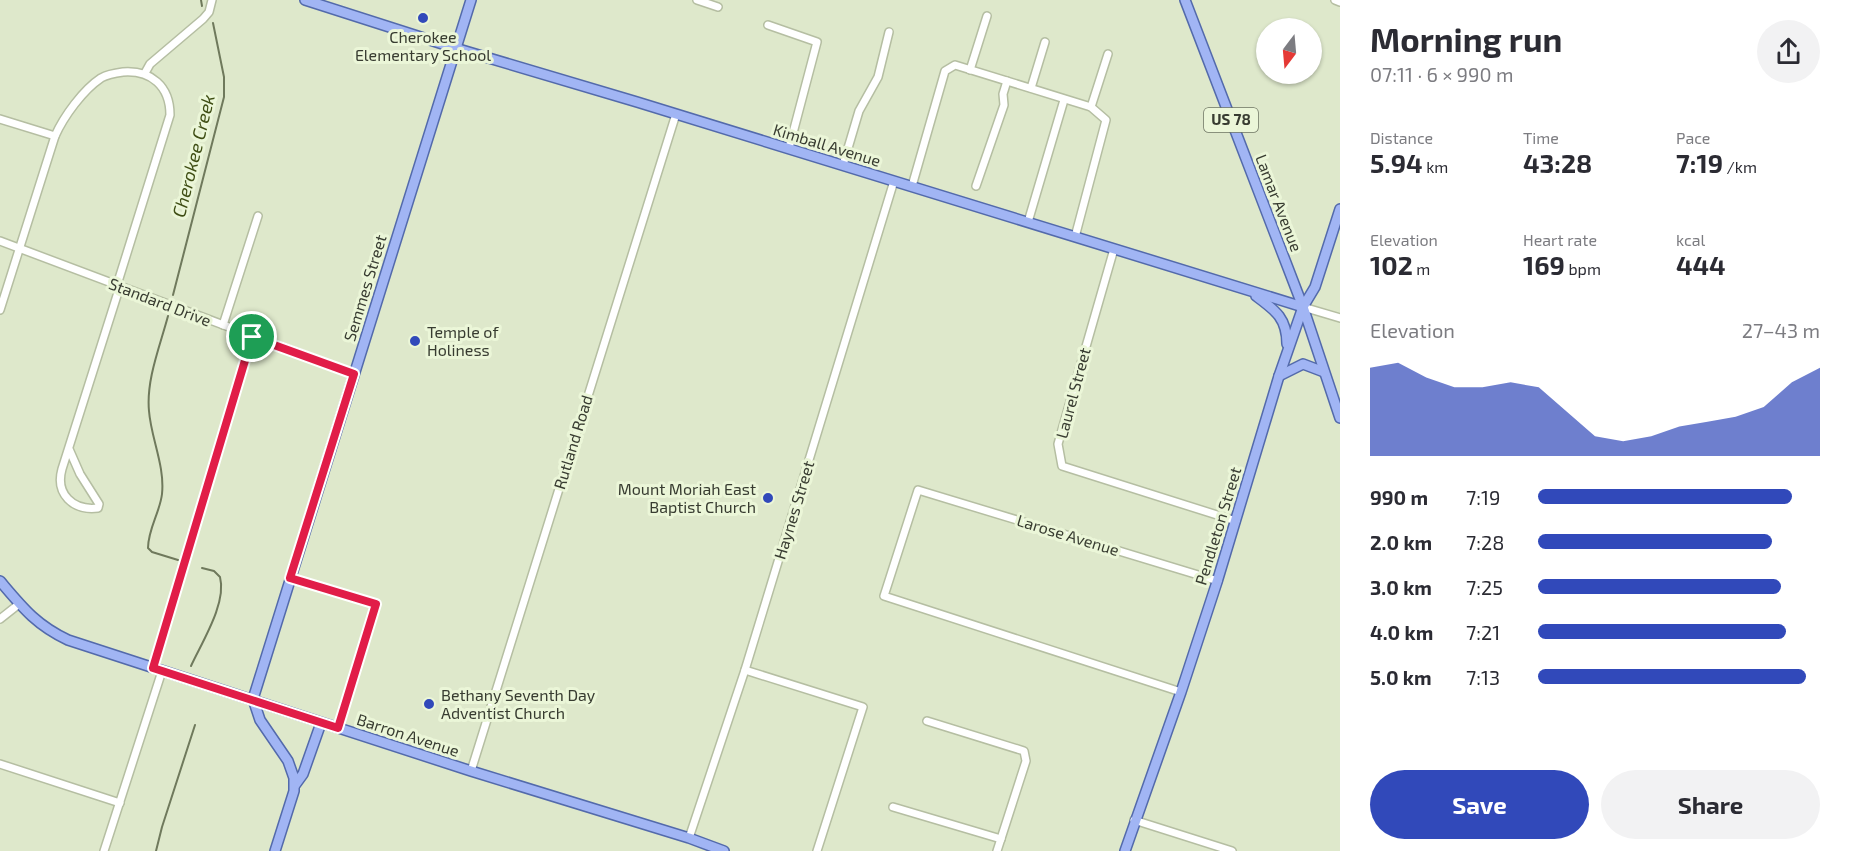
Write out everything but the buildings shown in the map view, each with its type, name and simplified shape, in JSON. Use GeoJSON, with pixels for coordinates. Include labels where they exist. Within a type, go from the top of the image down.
{"type":"FeatureCollection","features":[{"type":"Feature","properties":{"kind":"main road","name":"Kimball Avenue"},"geometry":{"type":"LineString","coordinates":[[305,0],[1303,307]]}},
{"type":"Feature","properties":{"kind":"main road","name":"Semmes Street"},"geometry":{"type":"LineString","coordinates":[[253,699],[471,0]]}},
{"type":"Feature","properties":{"kind":"main road","name":"Lamar Avenue"},"geometry":{"type":"LineString","coordinates":[[1185,0],[1303,307],[1340,418]]}},
{"type":"Feature","properties":{"kind":"main road","name":"Pendleton Street"},"geometry":{"type":"LineString","coordinates":[[1125,851],[1218,581],[1287,354],[1303,307],[1315,287],[1340,209]]}},
{"type":"Feature","properties":{"kind":"main road"},"geometry":{"type":"LineString","coordinates":[[1249,290],[1274,310],[1285,323],[1287,354]]}},
{"type":"Feature","properties":{"kind":"main road"},"geometry":{"type":"LineString","coordinates":[[1280,376],[1303,364],[1324,372]]}},
{"type":"Feature","properties":{"kind":"main road","name":"Barron Avenue"},"geometry":{"type":"LineString","coordinates":[[0,581],[40,625],[61,637],[321,723],[724,851]]}},
{"type":"Feature","properties":{"kind":"main road"},"geometry":{"type":"LineString","coordinates":[[253,699],[260,720],[288,761],[295,786]]}},
{"type":"Feature","properties":{"kind":"main road"},"geometry":{"type":"LineString","coordinates":[[275,851],[295,786],[303,774],[321,723]]}},
{"type":"Feature","properties":{"kind":"street"},"geometry":{"type":"LineString","coordinates":[[145,73],[150,63],[203,19],[209,12],[212,0]]}},
{"type":"Feature","properties":{"kind":"street"},"geometry":{"type":"LineString","coordinates":[[697,0],[718,7]]}},
{"type":"Feature","properties":{"kind":"street"},"geometry":{"type":"LineString","coordinates":[[1335,0],[1340,2]]}},
{"type":"Feature","properties":{"kind":"street"},"geometry":{"type":"LineString","coordinates":[[970,70],[987,16]]}},
{"type":"Feature","properties":{"kind":"street"},"geometry":{"type":"LineString","coordinates":[[768,25],[817,42],[789,148]]}},
{"type":"Feature","properties":{"kind":"street"},"geometry":{"type":"LineString","coordinates":[[843,165],[859,111],[878,77],[889,32]]}},
{"type":"Feature","properties":{"kind":"street"},"geometry":{"type":"LineString","coordinates":[[1031,88],[1045,42]]}},
{"type":"Feature","properties":{"kind":"street"},"geometry":{"type":"LineString","coordinates":[[1091,107],[1108,54]]}},
{"type":"Feature","properties":{"kind":"street"},"geometry":{"type":"LineString","coordinates":[[912,186],[945,71],[955,65],[1031,88],[1091,107],[1106,120],[1076,237]]}},
{"type":"Feature","properties":{"kind":"street"},"geometry":{"type":"LineString","coordinates":[[0,310],[55,136],[69,111],[102,78],[114,73],[137,71],[156,80],[169,102],[170,115],[60,475],[61,490],[67,498],[75,504],[98,508],[99,504],[80,474],[69,449]]}},
{"type":"Feature","properties":{"kind":"street"},"geometry":{"type":"LineString","coordinates":[[976,186],[1004,105],[1003,94],[1007,81]]}},
{"type":"Feature","properties":{"kind":"street"},"geometry":{"type":"LineString","coordinates":[[1028,222],[1064,100]]}},
{"type":"Feature","properties":{"kind":"street","name":"Rutland Road"},"geometry":{"type":"LineString","coordinates":[[471,771],[676,114]]}},
{"type":"Feature","properties":{"kind":"street"},"geometry":{"type":"LineString","coordinates":[[0,119],[55,136]]}},
{"type":"Feature","properties":{"kind":"street","name":"Haynes Street"},"geometry":{"type":"LineString","coordinates":[[689,838],[745,670],[894,181]]}},
{"type":"Feature","properties":{"kind":"street"},"geometry":{"type":"LineString","coordinates":[[223,326],[258,216]]}},
{"type":"Feature","properties":{"kind":"street","name":"Standard Drive"},"geometry":{"type":"LineString","coordinates":[[0,241],[354,374]]}},
{"type":"Feature","properties":{"kind":"street","name":"Laurel Street"},"geometry":{"type":"LineString","coordinates":[[1114,249],[1058,444],[1062,466],[1236,521]]}},
{"type":"Feature","properties":{"kind":"street","name":"Kimball Avenue"},"geometry":{"type":"LineString","coordinates":[[1303,307],[1340,318]]}},
{"type":"Feature","properties":{"kind":"street"},"geometry":{"type":"LineString","coordinates":[[104,851],[120,803],[252,337]]}},
{"type":"Feature","properties":{"kind":"street","name":"Larose Avenue"},"geometry":{"type":"LineString","coordinates":[[1181,692],[884,596],[918,490],[1218,581]]}},
{"type":"Feature","properties":{"kind":"street"},"geometry":{"type":"LineString","coordinates":[[290,578],[376,604],[338,728]]}},
{"type":"Feature","properties":{"kind":"street"},"geometry":{"type":"LineString","coordinates":[[0,619],[19,604]]}},
{"type":"Feature","properties":{"kind":"street"},"geometry":{"type":"LineString","coordinates":[[745,670],[863,707],[817,851]]}},
{"type":"Feature","properties":{"kind":"street"},"geometry":{"type":"LineString","coordinates":[[927,722],[1024,751],[1026,761],[997,851]]}},
{"type":"Feature","properties":{"kind":"street"},"geometry":{"type":"LineString","coordinates":[[0,764],[120,803]]}},
{"type":"Feature","properties":{"kind":"street"},"geometry":{"type":"LineString","coordinates":[[893,807],[1001,839]]}},
{"type":"Feature","properties":{"kind":"street"},"geometry":{"type":"LineString","coordinates":[[1134,820],[1232,851]]}},
{"type":"Feature","properties":{"kind":"waterway","name":"Cherokee Creek"},"geometry":{"type":"LineString","coordinates":[[201,0],[202,6]]}},
{"type":"Feature","properties":{"kind":"waterway","name":"Cherokee Creek"},"geometry":{"type":"LineString","coordinates":[[173,295],[224,97],[224,77],[213,23]]}},
{"type":"Feature","properties":{"kind":"waterway","name":"Cherokee Creek"},"geometry":{"type":"LineString","coordinates":[[168,316],[154,363],[150,387],[150,421],[162,473],[162,494],[148,548],[152,552],[178,560]]}},
{"type":"Feature","properties":{"kind":"waterway","name":"Cherokee Creek"},"geometry":{"type":"LineString","coordinates":[[191,666],[212,622],[220,598],[220,577],[214,571],[202,568]]}},
{"type":"Feature","properties":{"kind":"waterway","name":"Cherokee Creek"},"geometry":{"type":"LineString","coordinates":[[156,851],[195,725]]}},
{"type":"Feature","properties":{"kind":"place","name":"Cherokee Elementary School"},"geometry":{"type":"Point","coordinates":[423,18]}},
{"type":"Feature","properties":{"kind":"place","name":"Temple of Holiness"},"geometry":{"type":"Point","coordinates":[415,341]}},
{"type":"Feature","properties":{"kind":"place","name":"Mount Moriah East Baptist Church"},"geometry":{"type":"Point","coordinates":[768,498]}},
{"type":"Feature","properties":{"kind":"place","name":"Bethany Seventh Day Adventist Church"},"geometry":{"type":"Point","coordinates":[429,704]}},
{"type":"Feature","properties":{"kind":"route"},"geometry":{"type":"LineString","coordinates":[[252,337],[354,374],[290,578],[376,604],[338,728],[153,668],[252,337]]}}]}
